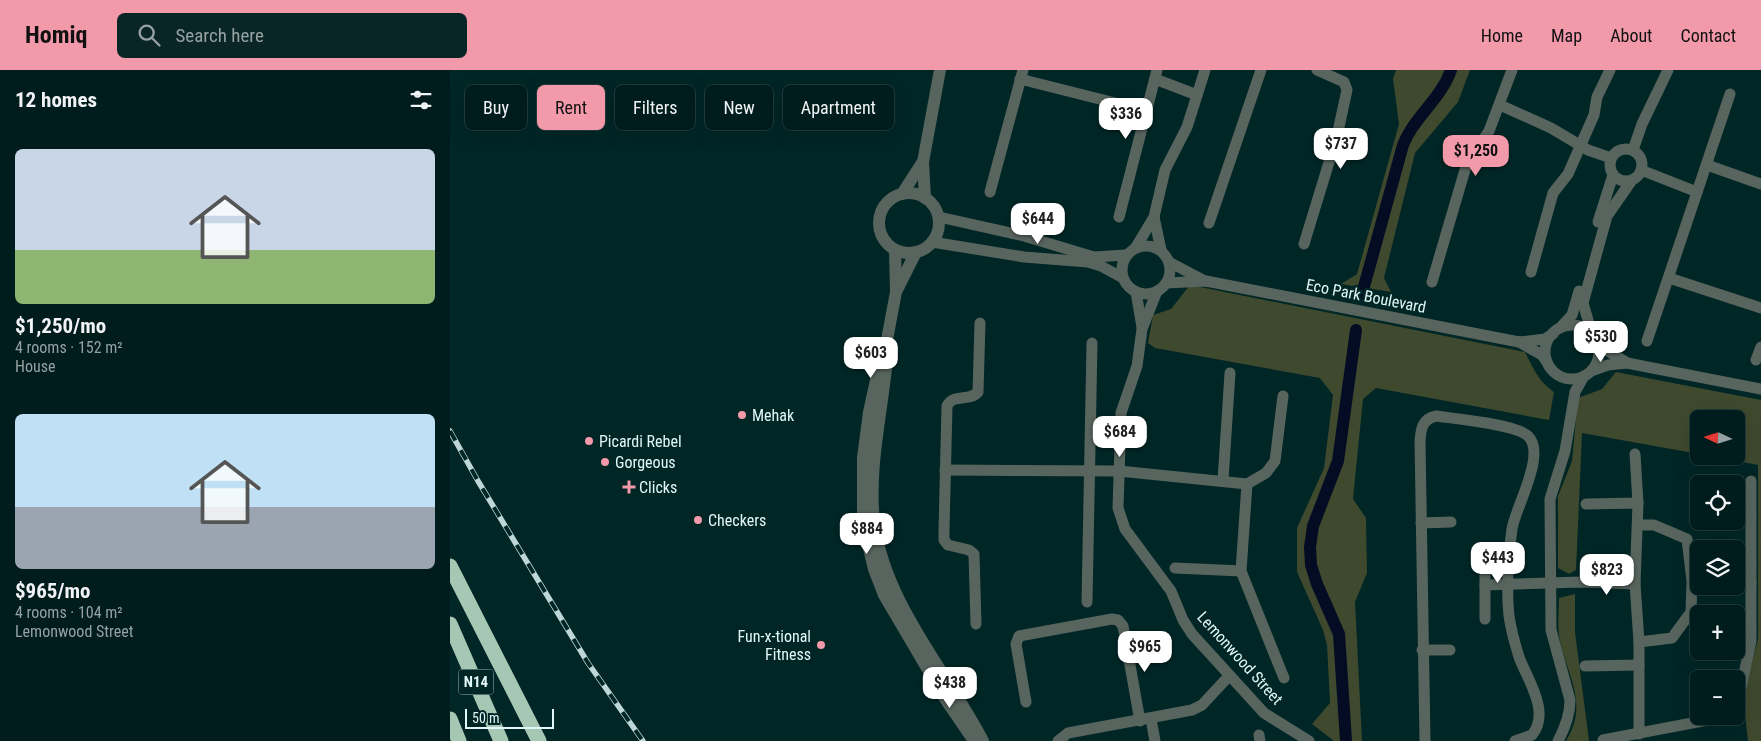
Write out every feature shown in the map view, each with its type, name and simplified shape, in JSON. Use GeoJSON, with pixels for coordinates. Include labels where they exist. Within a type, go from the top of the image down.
{"type":"FeatureCollection","features":[{"type":"Feature","properties":{"kind":"highway"},"geometry":{"type":"LineString","coordinates":[[450,566],[539,741]]}},
{"type":"Feature","properties":{"kind":"highway","name":"N14"},"geometry":{"type":"LineString","coordinates":[[450,624],[501,741]]}},
{"type":"Feature","properties":{"kind":"highway"},"geometry":{"type":"LineString","coordinates":[[450,719],[459,741]]}},
{"type":"Feature","properties":{"kind":"street"},"geometry":{"type":"LineString","coordinates":[[925,198],[923,162],[940,70]]}},
{"type":"Feature","properties":{"kind":"street"},"geometry":{"type":"LineString","coordinates":[[1123,278],[1122,266],[1126,255],[1136,247],[1154,217],[1166,170],[1187,127],[1205,70]]}},
{"type":"Feature","properties":{"kind":"street"},"geometry":{"type":"LineString","coordinates":[[1209,223],[1261,70]]}},
{"type":"Feature","properties":{"kind":"street"},"geometry":{"type":"LineString","coordinates":[[1304,244],[1337,136],[1345,102],[1346,86],[1338,74],[1317,70]]}},
{"type":"Feature","properties":{"kind":"street"},"geometry":{"type":"LineString","coordinates":[[1432,282],[1467,163],[1482,143],[1500,105],[1512,70]]}},
{"type":"Feature","properties":{"kind":"street"},"geometry":{"type":"LineString","coordinates":[[1531,272],[1554,189],[1566,177],[1594,115],[1597,97],[1610,70]]}},
{"type":"Feature","properties":{"kind":"street"},"geometry":{"type":"LineString","coordinates":[[1633,150],[1642,124],[1668,70]]}},
{"type":"Feature","properties":{"kind":"street"},"geometry":{"type":"LineString","coordinates":[[1119,217],[1156,74],[1197,95]]}},
{"type":"Feature","properties":{"kind":"street"},"geometry":{"type":"LineString","coordinates":[[990,192],[1022,75],[1147,111]]}},
{"type":"Feature","properties":{"kind":"street"},"geometry":{"type":"LineString","coordinates":[[1648,342],[1730,94]]}},
{"type":"Feature","properties":{"kind":"street"},"geometry":{"type":"LineString","coordinates":[[1500,105],[1551,128],[1580,145],[1611,158]]}},
{"type":"Feature","properties":{"kind":"street"},"geometry":{"type":"LineString","coordinates":[[1558,741],[1565,728],[1570,700],[1553,641],[1550,583],[1550,499],[1565,451],[1574,392],[1599,355],[1583,303],[1607,216],[1641,170],[1641,158],[1633,150],[1622,149],[1611,158],[1610,170],[1613,175],[1621,180],[1632,180]]}},
{"type":"Feature","properties":{"kind":"street"},"geometry":{"type":"LineString","coordinates":[[902,194],[923,162]]}},
{"type":"Feature","properties":{"kind":"street"},"geometry":{"type":"LineString","coordinates":[[1707,165],[1761,184]]}},
{"type":"Feature","properties":{"kind":"street"},"geometry":{"type":"LineString","coordinates":[[1641,170],[1697,192]]}},
{"type":"Feature","properties":{"kind":"street"},"geometry":{"type":"LineString","coordinates":[[1569,415],[1566,386],[1560,376],[1552,370],[1547,362],[1546,352],[1556,331],[1572,315],[1613,175]]}},
{"type":"Feature","properties":{"kind":"street"},"geometry":{"type":"LineString","coordinates":[[896,292],[916,252],[932,242],[939,226],[934,206],[925,198],[910,193],[902,194],[893,198],[886,205],[879,222],[884,238],[895,250],[916,252]]}},
{"type":"Feature","properties":{"kind":"street"},"geometry":{"type":"LineString","coordinates":[[938,217],[1024,236],[1094,257],[1126,255]]}},
{"type":"Feature","properties":{"kind":"street"},"geometry":{"type":"LineString","coordinates":[[932,242],[1024,258],[1088,262],[1123,278],[1136,292],[1143,294],[1162,287],[1170,273],[1169,262],[1161,250],[1154,217]]}},
{"type":"Feature","properties":{"kind":"street"},"geometry":{"type":"LineString","coordinates":[[1136,247],[1149,245],[1161,250]]}},
{"type":"Feature","properties":{"kind":"street"},"geometry":{"type":"LineString","coordinates":[[895,250],[896,292],[886,345],[878,370],[863,458],[861,494],[866,538],[878,583],[893,613],[944,697],[974,741]]}},
{"type":"Feature","properties":{"kind":"street","name":"Eco Park Boulevard"},"geometry":{"type":"LineString","coordinates":[[1169,262],[1206,282]]}},
{"type":"Feature","properties":{"kind":"street"},"geometry":{"type":"LineString","coordinates":[[1669,278],[1761,308]]}},
{"type":"Feature","properties":{"kind":"street","name":"Eco Park Boulevard"},"geometry":{"type":"LineString","coordinates":[[1162,287],[1206,282],[1519,342],[1545,339],[1556,331]]}},
{"type":"Feature","properties":{"kind":"street","name":"Lemonwood Street"},"geometry":{"type":"LineString","coordinates":[[1142,329],[1162,287]]}},
{"type":"Feature","properties":{"kind":"street","name":"Lemonwood Street"},"geometry":{"type":"LineString","coordinates":[[1136,292],[1142,329],[1137,366],[1121,413],[1118,471],[1118,508],[1125,529],[1171,591],[1186,627],[1264,713],[1309,741]]}},
{"type":"Feature","properties":{"kind":"street"},"geometry":{"type":"LineString","coordinates":[[976,624],[974,554],[969,550],[948,545],[944,540],[948,403],[953,399],[973,396],[978,392],[980,323]]}},
{"type":"Feature","properties":{"kind":"street"},"geometry":{"type":"LineString","coordinates":[[1556,331],[1577,326],[1594,336],[1608,351],[1626,363]]}},
{"type":"Feature","properties":{"kind":"street","name":"Eco Park Boulevard"},"geometry":{"type":"LineString","coordinates":[[1519,342],[1542,355],[1547,362]]}},
{"type":"Feature","properties":{"kind":"street"},"geometry":{"type":"LineString","coordinates":[[1087,602],[1088,471],[1092,343]]}},
{"type":"Feature","properties":{"kind":"street"},"geometry":{"type":"LineString","coordinates":[[886,345],[886,377],[873,472],[874,522],[881,554],[889,579],[902,605],[983,741]]}},
{"type":"Feature","properties":{"kind":"street"},"geometry":{"type":"LineString","coordinates":[[1756,360],[1761,347]]}},
{"type":"Feature","properties":{"kind":"street"},"geometry":{"type":"LineString","coordinates":[[1560,376],[1576,379],[1608,365],[1626,363],[1761,390]]}},
{"type":"Feature","properties":{"kind":"street"},"geometry":{"type":"LineString","coordinates":[[1223,480],[1230,373]]}},
{"type":"Feature","properties":{"kind":"street"},"geometry":{"type":"LineString","coordinates":[[945,470],[1118,471],[1223,480],[1247,484],[1266,473],[1275,461],[1283,396]]}},
{"type":"Feature","properties":{"kind":"street"},"geometry":{"type":"LineString","coordinates":[[1425,741],[1422,650],[1421,432],[1428,418],[1436,416],[1507,427],[1529,436],[1534,449],[1532,465],[1512,526],[1507,584],[1512,634],[1534,690],[1538,725],[1532,735],[1515,741]]}},
{"type":"Feature","properties":{"kind":"street"},"geometry":{"type":"LineString","coordinates":[[1635,454],[1638,503],[1635,584],[1640,642],[1639,734]]}},
{"type":"Feature","properties":{"kind":"street"},"geometry":{"type":"LineString","coordinates":[[1745,670],[1751,641],[1751,481]]}},
{"type":"Feature","properties":{"kind":"street"},"geometry":{"type":"LineString","coordinates":[[1247,484],[1241,571],[1284,678]]}},
{"type":"Feature","properties":{"kind":"street"},"geometry":{"type":"LineString","coordinates":[[1586,504],[1638,503]]}},
{"type":"Feature","properties":{"kind":"street"},"geometry":{"type":"LineString","coordinates":[[1421,523],[1451,522]]}},
{"type":"Feature","properties":{"kind":"street"},"geometry":{"type":"LineString","coordinates":[[1638,525],[1654,525],[1687,539],[1690,555]]}},
{"type":"Feature","properties":{"kind":"street"},"geometry":{"type":"LineString","coordinates":[[1485,549],[1485,619]]}},
{"type":"Feature","properties":{"kind":"street"},"geometry":{"type":"LineString","coordinates":[[1175,568],[1241,571]]}},
{"type":"Feature","properties":{"kind":"street"},"geometry":{"type":"LineString","coordinates":[[1485,585],[1550,583],[1635,584]]}},
{"type":"Feature","properties":{"kind":"street"},"geometry":{"type":"LineString","coordinates":[[1745,583],[1751,583]]}},
{"type":"Feature","properties":{"kind":"street"},"geometry":{"type":"LineString","coordinates":[[1640,642],[1672,638],[1691,612],[1693,595]]}},
{"type":"Feature","properties":{"kind":"street"},"geometry":{"type":"LineString","coordinates":[[1026,702],[1016,644],[1019,636],[1116,619],[1122,626],[1146,720],[1155,741]]}},
{"type":"Feature","properties":{"kind":"street"},"geometry":{"type":"LineString","coordinates":[[1422,650],[1450,650]]}},
{"type":"Feature","properties":{"kind":"street"},"geometry":{"type":"LineString","coordinates":[[1585,666],[1639,666]]}},
{"type":"Feature","properties":{"kind":"street"},"geometry":{"type":"LineString","coordinates":[[1058,741],[1068,734],[1146,720],[1198,707],[1229,676]]}},
{"type":"Feature","properties":{"kind":"street"},"geometry":{"type":"LineString","coordinates":[[1603,740],[1690,724]]}},
{"type":"Feature","properties":{"kind":"green space"},"geometry":{"type":"Polygon","coordinates":[[[1396,70],[1470,70],[1458,102],[1415,153],[1384,278],[1391,292],[1341,284],[1357,274],[1399,124],[1393,79],[1396,70]]]}},
{"type":"Feature","properties":{"kind":"green space"},"geometry":{"type":"Polygon","coordinates":[[[1190,285],[1525,352],[1540,379],[1554,392],[1549,420],[1376,388],[1363,399],[1353,499],[1366,518],[1367,573],[1355,602],[1362,741],[1334,741],[1312,724],[1330,703],[1327,645],[1323,630],[1297,572],[1297,528],[1324,468],[1333,395],[1320,378],[1155,348],[1148,343],[1153,315],[1171,309],[1190,285]]]}},
{"type":"Feature","properties":{"kind":"green space"},"geometry":{"type":"Polygon","coordinates":[[[1616,372],[1761,400],[1761,741],[1748,741],[1745,714],[1745,688],[1758,639],[1758,465],[1745,462],[1745,410],[1690,410],[1690,452],[1582,433],[1576,570],[1569,574],[1558,568],[1558,496],[1572,461],[1578,398],[1602,389],[1616,372]]]}},
{"type":"Feature","properties":{"kind":"green space"},"geometry":{"type":"Polygon","coordinates":[[[1575,594],[1575,632],[1589,741],[1566,741],[1573,728],[1576,703],[1575,691],[1559,636],[1559,598],[1575,594]]]}},
{"type":"Feature","properties":{"kind":"waterway"},"geometry":{"type":"LineString","coordinates":[[1362,294],[1403,145],[1414,126],[1441,90],[1451,70]]}},
{"type":"Feature","properties":{"kind":"waterway"},"geometry":{"type":"LineString","coordinates":[[1346,741],[1339,634],[1317,584],[1311,565],[1310,547],[1313,526],[1338,461],[1356,330]]}},
{"type":"Feature","properties":{"kind":"railway"},"geometry":{"type":"LineString","coordinates":[[450,431],[588,663],[643,741]]}},
{"type":"Feature","properties":{"kind":"place","name":"Mehak"},"geometry":{"type":"Point","coordinates":[742,415]}},
{"type":"Feature","properties":{"kind":"place","name":"Picardi Rebel"},"geometry":{"type":"Point","coordinates":[589,441]}},
{"type":"Feature","properties":{"kind":"place","name":"Gorgeous"},"geometry":{"type":"Point","coordinates":[605,462]}},
{"type":"Feature","properties":{"kind":"place","name":"Clicks"},"geometry":{"type":"Point","coordinates":[629,487]}},
{"type":"Feature","properties":{"kind":"place","name":"Checkers"},"geometry":{"type":"Point","coordinates":[698,520]}},
{"type":"Feature","properties":{"kind":"place","name":"Fun-x-tional Fitness"},"geometry":{"type":"Point","coordinates":[821,645]}}]}
